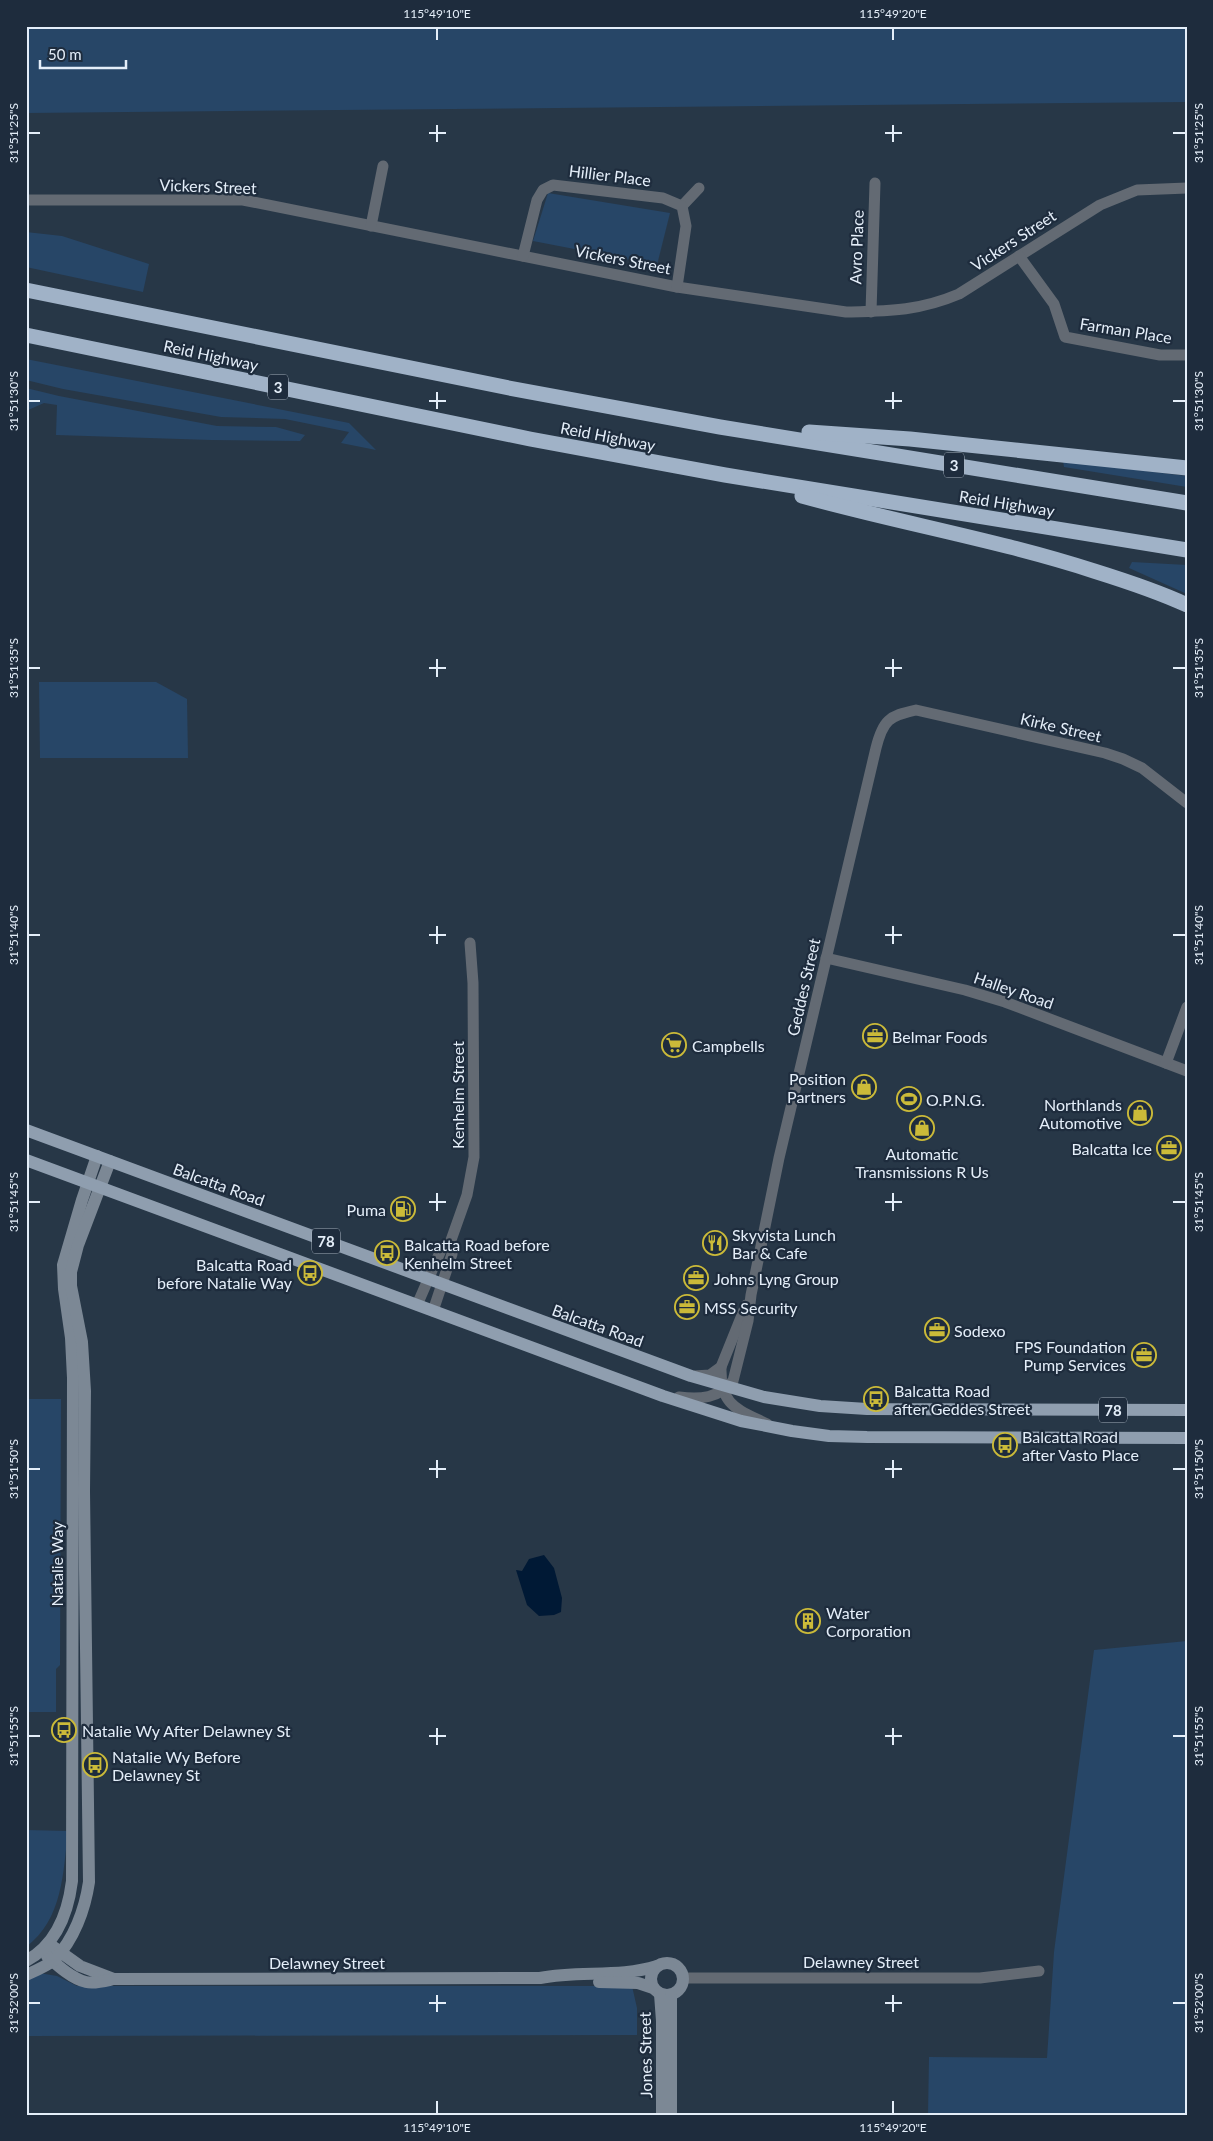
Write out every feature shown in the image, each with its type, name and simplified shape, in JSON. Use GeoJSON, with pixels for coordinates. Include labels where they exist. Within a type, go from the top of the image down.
{"type":"FeatureCollection","features":[{"type":"Feature","properties":{"kind":"highway","name":"Reid Highway"},"geometry":{"type":"LineString","coordinates":[[26,290],[509,388],[720,426],[1187,504]]}},
{"type":"Feature","properties":{"kind":"highway","name":"Reid Highway"},"geometry":{"type":"LineString","coordinates":[[26,335],[530,439],[725,475],[1187,550]]}},
{"type":"Feature","properties":{"kind":"highway"},"geometry":{"type":"LineString","coordinates":[[720,426],[910,439],[1187,468]]}},
{"type":"Feature","properties":{"kind":"highway"},"geometry":{"type":"LineString","coordinates":[[725,475],[849,509],[1036,552],[1159,592],[1187,605]]}},
{"type":"Feature","properties":{"kind":"main road","name":"Balcatta Road"},"geometry":{"type":"LineString","coordinates":[[26,1130],[691,1376],[748,1394],[820,1406],[867,1409],[1187,1410]]}},
{"type":"Feature","properties":{"kind":"main road","name":"78"},"geometry":{"type":"LineString","coordinates":[[26,1160],[663,1396],[725,1417],[774,1428],[829,1436],[1187,1438]]}},
{"type":"Feature","properties":{"kind":"street"},"geometry":{"type":"LineString","coordinates":[[371,226],[383,166]]}},
{"type":"Feature","properties":{"kind":"street","name":"Avro Place"},"geometry":{"type":"LineString","coordinates":[[871,312],[874,183]]}},
{"type":"Feature","properties":{"kind":"street","name":"Hillier Place"},"geometry":{"type":"LineString","coordinates":[[523,256],[537,200],[543,190],[553,185],[663,198],[682,206]]}},
{"type":"Feature","properties":{"kind":"street"},"geometry":{"type":"LineString","coordinates":[[677,287],[686,226],[682,206],[699,188]]}},
{"type":"Feature","properties":{"kind":"street","name":"Vickers Street"},"geometry":{"type":"LineString","coordinates":[[26,200],[243,200],[677,287],[846,312],[871,312],[897,311],[935,305],[959,294],[1100,205],[1137,190],[1187,188]]}},
{"type":"Feature","properties":{"kind":"street","name":"Farman Place"},"geometry":{"type":"LineString","coordinates":[[1019,256],[1054,304],[1065,338],[1160,355],[1187,355]]}},
{"type":"Feature","properties":{"kind":"street","name":"Kirke Street"},"geometry":{"type":"LineString","coordinates":[[916,710],[1120,758],[1142,768],[1187,802]]}},
{"type":"Feature","properties":{"kind":"street","name":"Geddes Street"},"geometry":{"type":"LineString","coordinates":[[726,1386],[748,1321],[751,1294],[779,1158],[880,732],[894,715],[916,710]]}},
{"type":"Feature","properties":{"kind":"street","name":"Kenhelm Street"},"geometry":{"type":"LineString","coordinates":[[433,1311],[452,1254],[450,1243],[467,1194],[474,1157],[473,983],[470,942]]}},
{"type":"Feature","properties":{"kind":"street","name":"Halley Road"},"geometry":{"type":"LineString","coordinates":[[826,958],[966,990],[1005,1002],[1187,1071]]}},
{"type":"Feature","properties":{"kind":"street"},"geometry":{"type":"LineString","coordinates":[[1166,1063],[1187,1007]]}},
{"type":"Feature","properties":{"kind":"street","name":"Natalie Way"},"geometry":{"type":"LineString","coordinates":[[26,1961],[44,1947],[66,1914],[72,1881],[73,1378],[71,1338],[64,1289],[63,1265],[97,1156]]}},
{"type":"Feature","properties":{"kind":"street","name":"Natalie Way"},"geometry":{"type":"LineString","coordinates":[[56,1956],[75,1927],[85,1906],[89,1882],[84,1491],[85,1391],[82,1342],[74,1301],[71,1272],[78,1245],[110,1161]]}},
{"type":"Feature","properties":{"kind":"street","name":"Kenhelm Street"},"geometry":{"type":"LineString","coordinates":[[416,1305],[441,1250],[450,1243]]}},
{"type":"Feature","properties":{"kind":"street","name":"Geddes Street"},"geometry":{"type":"LineString","coordinates":[[726,1386],[721,1367],[751,1294]]}},
{"type":"Feature","properties":{"kind":"street"},"geometry":{"type":"LineString","coordinates":[[691,1376],[710,1375],[721,1367]]}},
{"type":"Feature","properties":{"kind":"street"},"geometry":{"type":"LineString","coordinates":[[663,1396],[696,1399],[711,1397],[726,1386]]}},
{"type":"Feature","properties":{"kind":"street"},"geometry":{"type":"LineString","coordinates":[[726,1386],[724,1397],[736,1409],[774,1428]]}},
{"type":"Feature","properties":{"kind":"street","name":"Delawney Street"},"geometry":{"type":"LineString","coordinates":[[44,1947],[86,1982],[98,1983],[114,1979],[540,1978],[558,1974],[623,1974],[657,1966]]}},
{"type":"Feature","properties":{"kind":"street"},"geometry":{"type":"LineString","coordinates":[[26,1975],[56,1956]]}},
{"type":"Feature","properties":{"kind":"street"},"geometry":{"type":"LineString","coordinates":[[657,1966],[669,1963],[674,1965],[679,1968],[683,1978]]}},
{"type":"Feature","properties":{"kind":"street","name":"Jones Street"},"geometry":{"type":"LineString","coordinates":[[657,1966],[652,1974],[661,1992],[671,2115]]}},
{"type":"Feature","properties":{"kind":"street","name":"Delawney Street"},"geometry":{"type":"LineString","coordinates":[[683,1978],[980,1978],[1039,1971]]}},
{"type":"Feature","properties":{"kind":"street","name":"Delawney Street"},"geometry":{"type":"LineString","coordinates":[[540,1978],[556,1982],[638,1983],[661,1992]]}},
{"type":"Feature","properties":{"kind":"street","name":"Jones Street"},"geometry":{"type":"LineString","coordinates":[[661,1992],[681,1986],[683,1978]]}},
{"type":"Feature","properties":{"kind":"street","name":"Jones Street"},"geometry":{"type":"LineString","coordinates":[[661,1992],[662,2115]]}},
{"type":"Feature","properties":{"kind":"shaded area"},"geometry":{"type":"Polygon","coordinates":[[[26,26],[1187,26],[1187,102],[26,113],[26,26]]]}},
{"type":"Feature","properties":{"kind":"shaded area"},"geometry":{"type":"Polygon","coordinates":[[[548,193],[670,213],[657,265],[533,241],[548,193]]]}},
{"type":"Feature","properties":{"kind":"shaded area"},"geometry":{"type":"Polygon","coordinates":[[[26,232],[62,236],[149,264],[143,292],[26,267],[26,232]]]}},
{"type":"Feature","properties":{"kind":"shaded area"},"geometry":{"type":"Polygon","coordinates":[[[26,359],[349,423],[376,450],[341,443],[349,432],[285,419],[221,417],[63,389],[26,380],[26,359]]]}},
{"type":"Feature","properties":{"kind":"shaded area"},"geometry":{"type":"Polygon","coordinates":[[[26,388],[217,426],[276,427],[305,435],[300,441],[56,435],[57,405],[44,403],[26,411],[26,388]]]}},
{"type":"Feature","properties":{"kind":"shaded area"},"geometry":{"type":"Polygon","coordinates":[[[1063,461],[1187,476],[1187,487],[1064,467],[1063,461]]]}},
{"type":"Feature","properties":{"kind":"shaded area"},"geometry":{"type":"Polygon","coordinates":[[[1132,562],[1187,565],[1187,594],[1129,568],[1132,562]]]}},
{"type":"Feature","properties":{"kind":"shaded area"},"geometry":{"type":"Polygon","coordinates":[[[39,682],[156,682],[187,699],[188,758],[40,758],[39,682]]]}},
{"type":"Feature","properties":{"kind":"shaded area"},"geometry":{"type":"Polygon","coordinates":[[[26,1399],[61,1399],[60,1665],[56,1669],[56,1712],[26,1712],[26,1399]]]}},
{"type":"Feature","properties":{"kind":"shaded area"},"geometry":{"type":"Polygon","coordinates":[[[544,1555],[554,1568],[562,1598],[561,1612],[554,1615],[539,1616],[527,1605],[516,1570],[522,1571],[529,1559],[544,1555]]]}},
{"type":"Feature","properties":{"kind":"shaded area"},"geometry":{"type":"Polygon","coordinates":[[[1187,1641],[1187,2115],[928,2115],[929,2057],[1047,2058],[1054,1952],[1094,1650],[1187,1641]]]}},
{"type":"Feature","properties":{"kind":"shaded area"},"geometry":{"type":"Polygon","coordinates":[[[26,1830],[68,1831],[62,1879],[54,1909],[38,1936],[26,1947],[26,1830]]]}},
{"type":"Feature","properties":{"kind":"shaded area"},"geometry":{"type":"Polygon","coordinates":[[[39,1973],[57,1976],[77,1986],[632,1986],[637,2008],[637,2035],[26,2036],[26,1977],[39,1973]]]}},
{"type":"Feature","properties":{"kind":"place","name":"Belmar Foods"},"geometry":{"type":"Point","coordinates":[875,1036]}},
{"type":"Feature","properties":{"kind":"place","name":"Campbells"},"geometry":{"type":"Point","coordinates":[674,1045]}},
{"type":"Feature","properties":{"kind":"place","name":"Position Partners"},"geometry":{"type":"Point","coordinates":[864,1087]}},
{"type":"Feature","properties":{"kind":"place","name":"O.P.N.G."},"geometry":{"type":"Point","coordinates":[909,1099]}},
{"type":"Feature","properties":{"kind":"place","name":"Northlands Automotive"},"geometry":{"type":"Point","coordinates":[1140,1113]}},
{"type":"Feature","properties":{"kind":"place","name":"Automatic Transmissions R Us"},"geometry":{"type":"Point","coordinates":[922,1128]}},
{"type":"Feature","properties":{"kind":"place","name":"Balcatta Ice"},"geometry":{"type":"Point","coordinates":[1169,1148]}},
{"type":"Feature","properties":{"kind":"place","name":"Puma"},"geometry":{"type":"Point","coordinates":[403,1209]}},
{"type":"Feature","properties":{"kind":"place","name":"Skyvista Lunch Bar & Cafe"},"geometry":{"type":"Point","coordinates":[715,1243]}},
{"type":"Feature","properties":{"kind":"place","name":"Balcatta Road before Kenhelm Street"},"geometry":{"type":"Point","coordinates":[387,1253]}},
{"type":"Feature","properties":{"kind":"place","name":"Balcatta Road before Natalie Way"},"geometry":{"type":"Point","coordinates":[310,1273]}},
{"type":"Feature","properties":{"kind":"place","name":"Johns Lyng Group"},"geometry":{"type":"Point","coordinates":[696,1278]}},
{"type":"Feature","properties":{"kind":"place","name":"MSS Security"},"geometry":{"type":"Point","coordinates":[687,1307]}},
{"type":"Feature","properties":{"kind":"place","name":"Sodexo"},"geometry":{"type":"Point","coordinates":[937,1330]}},
{"type":"Feature","properties":{"kind":"place","name":"FPS Foundation Pump Services"},"geometry":{"type":"Point","coordinates":[1144,1355]}},
{"type":"Feature","properties":{"kind":"place","name":"Balcatta Road after Geddes Street"},"geometry":{"type":"Point","coordinates":[876,1399]}},
{"type":"Feature","properties":{"kind":"place","name":"Balcatta Road after Vasto Place"},"geometry":{"type":"Point","coordinates":[1005,1445]}},
{"type":"Feature","properties":{"kind":"place","name":"Water Corporation"},"geometry":{"type":"Point","coordinates":[808,1621]}},
{"type":"Feature","properties":{"kind":"place","name":"Natalie Wy After Delawney St"},"geometry":{"type":"Point","coordinates":[64,1730]}},
{"type":"Feature","properties":{"kind":"place","name":"Natalie Wy Before Delawney St"},"geometry":{"type":"Point","coordinates":[95,1765]}}]}
